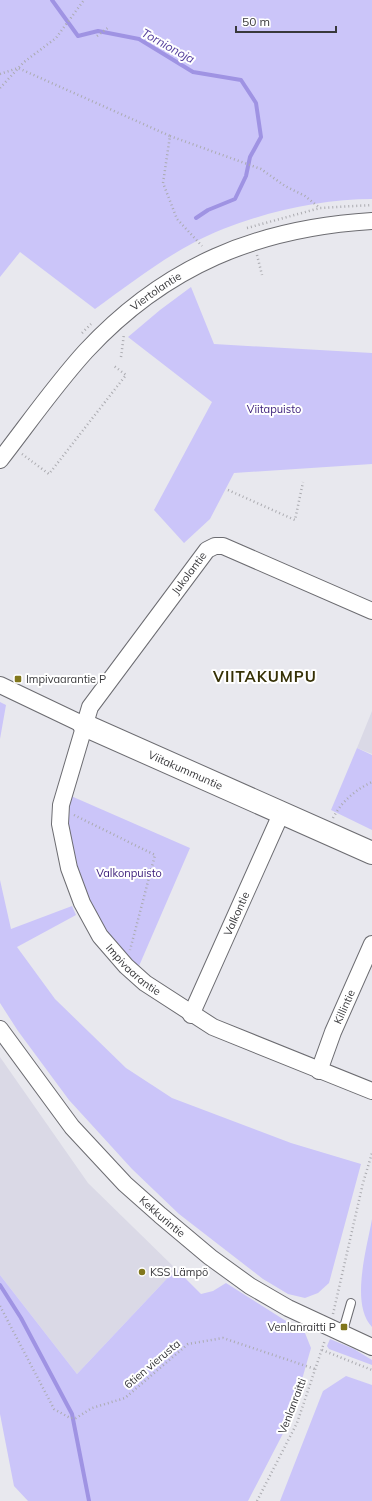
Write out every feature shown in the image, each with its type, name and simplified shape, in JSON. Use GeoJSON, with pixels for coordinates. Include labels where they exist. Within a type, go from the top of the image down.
{"type":"FeatureCollection","features":[{"type":"Feature","properties":{"kind":"street","name":"Viertolantie"},"geometry":{"type":"LineString","coordinates":[[0,460],[86,351],[133,306],[164,283],[201,263],[244,245],[269,237],[293,231],[372,221]]}},
{"type":"Feature","properties":{"kind":"street","name":"Jukolantie"},"geometry":{"type":"LineString","coordinates":[[84,725],[90,707],[206,550],[215,546],[232,550],[372,611]]}},
{"type":"Feature","properties":{"kind":"street","name":"Viitakummuntie"},"geometry":{"type":"LineString","coordinates":[[0,685],[84,725],[281,814],[372,853]]}},
{"type":"Feature","properties":{"kind":"street","name":"Impivaarantie"},"geometry":{"type":"LineString","coordinates":[[84,725],[61,805],[60,824],[64,848],[75,888],[90,920],[111,951],[145,983],[191,1015],[213,1027],[319,1071],[372,1091]]}},
{"type":"Feature","properties":{"kind":"street","name":"Valkontie"},"geometry":{"type":"LineString","coordinates":[[191,1015],[281,814]]}},
{"type":"Feature","properties":{"kind":"street","name":"Killintie"},"geometry":{"type":"LineString","coordinates":[[319,1071],[333,1032],[372,944]]}},
{"type":"Feature","properties":{"kind":"street","name":"Kekkurintie"},"geometry":{"type":"LineString","coordinates":[[0,1029],[72,1127],[126,1184],[160,1215],[210,1257],[250,1286],[288,1308],[372,1347]]}},
{"type":"Feature","properties":{"kind":"lane"},"geometry":{"type":"LineString","coordinates":[[342,1334],[351,1303]]}},
{"type":"Feature","properties":{"kind":"path"},"geometry":{"type":"LineString","coordinates":[[0,88],[18,68],[56,38],[84,0]]}},
{"type":"Feature","properties":{"kind":"path"},"geometry":{"type":"LineString","coordinates":[[97,36],[109,27]]}},
{"type":"Feature","properties":{"kind":"path"},"geometry":{"type":"LineString","coordinates":[[0,74],[18,68],[170,136],[261,169],[286,186],[305,196],[320,208]]}},
{"type":"Feature","properties":{"kind":"path"},"geometry":{"type":"LineString","coordinates":[[170,136],[163,183],[177,219],[202,246]]}},
{"type":"Feature","properties":{"kind":"path"},"geometry":{"type":"LineString","coordinates":[[250,255],[257,252],[262,275]]}},
{"type":"Feature","properties":{"kind":"path"},"geometry":{"type":"LineString","coordinates":[[119,336],[124,332],[121,357]]}},
{"type":"Feature","properties":{"kind":"path"},"geometry":{"type":"LineString","coordinates":[[24,447],[20,452],[49,474],[126,375],[114,366]]}},
{"type":"Feature","properties":{"kind":"path"},"geometry":{"type":"LineString","coordinates":[[228,490],[295,520],[303,482]]}},
{"type":"Feature","properties":{"kind":"path"},"geometry":{"type":"LineString","coordinates":[[331,820],[339,807],[358,788],[372,782]]}},
{"type":"Feature","properties":{"kind":"path"},"geometry":{"type":"LineString","coordinates":[[61,805],[74,815],[155,855],[126,966]]}},
{"type":"Feature","properties":{"kind":"path"},"geometry":{"type":"LineString","coordinates":[[331,1321],[363,1183],[372,1153]]}},
{"type":"Feature","properties":{"kind":"path","name":"6tien vierusta"},"geometry":{"type":"LineString","coordinates":[[0,1306],[54,1408],[70,1418],[76,1418],[92,1408],[125,1398],[188,1344],[223,1338],[315,1369]]}},
{"type":"Feature","properties":{"kind":"path","name":"Venlanraitti"},"geometry":{"type":"LineString","coordinates":[[257,1501],[297,1422],[326,1336]]}},
{"type":"Feature","properties":{"kind":"path"},"geometry":{"type":"LineString","coordinates":[[322,1350],[372,1370]]}},
{"type":"Feature","properties":{"kind":"shaded area"},"geometry":{"type":"Polygon","coordinates":[[[372,711],[372,754],[357,748],[372,711]]]}},
{"type":"Feature","properties":{"kind":"shaded area"},"geometry":{"type":"Polygon","coordinates":[[[0,1057],[88,1183],[176,1269],[77,1374],[0,1275],[0,1057]]]}},
{"type":"Feature","properties":{"kind":"green space"},"geometry":{"type":"Polygon","coordinates":[[[0,0],[372,0],[372,199],[327,202],[280,211],[257,217],[213,233],[180,250],[143,274],[95,309],[20,252],[0,277],[0,0]]]}},
{"type":"Feature","properties":{"kind":"green space","name":"Viitapuisto"},"geometry":{"type":"Polygon","coordinates":[[[191,287],[214,344],[372,353],[372,464],[234,473],[210,519],[184,543],[154,510],[212,402],[128,337],[160,310],[191,287]]]}},
{"type":"Feature","properties":{"kind":"green space"},"geometry":{"type":"Polygon","coordinates":[[[0,702],[6,705],[0,739],[0,702]]]}},
{"type":"Feature","properties":{"kind":"green space"},"geometry":{"type":"Polygon","coordinates":[[[357,748],[372,755],[372,830],[331,810],[357,748]]]}},
{"type":"Feature","properties":{"kind":"green space","name":"Valkonpuisto"},"geometry":{"type":"Polygon","coordinates":[[[71,796],[190,848],[139,966],[115,942],[94,910],[86,893],[73,858],[69,836],[71,796]]]}},
{"type":"Feature","properties":{"kind":"green space"},"geometry":{"type":"Polygon","coordinates":[[[0,880],[11,929],[72,906],[76,915],[17,947],[55,999],[126,1068],[172,1098],[291,1143],[361,1164],[329,1283],[318,1293],[305,1298],[288,1294],[263,1279],[179,1214],[132,1169],[69,1100],[18,1031],[0,1003],[0,880]]]}},
{"type":"Feature","properties":{"kind":"green space"},"geometry":{"type":"Polygon","coordinates":[[[372,1219],[372,1327],[365,1317],[361,1290],[364,1260],[372,1219]]]}},
{"type":"Feature","properties":{"kind":"green space"},"geometry":{"type":"Polygon","coordinates":[[[176,1269],[201,1294],[213,1291],[226,1283],[305,1333],[311,1348],[291,1418],[248,1501],[28,1501],[14,1486],[0,1414],[0,1275],[77,1374],[176,1269]]]}},
{"type":"Feature","properties":{"kind":"green space"},"geometry":{"type":"Polygon","coordinates":[[[330,1339],[354,1349],[372,1360],[372,1365],[329,1349],[327,1346],[330,1339]]]}},
{"type":"Feature","properties":{"kind":"green space"},"geometry":{"type":"Polygon","coordinates":[[[346,1376],[372,1385],[372,1501],[280,1501],[323,1391],[346,1376]]]}},
{"type":"Feature","properties":{"kind":"waterway","name":"Tornionoja"},"geometry":{"type":"LineString","coordinates":[[52,0],[78,36],[98,31],[139,39],[193,72],[241,80],[256,103],[261,137],[250,157],[246,176],[235,199],[208,210],[196,218]]}},
{"type":"Feature","properties":{"kind":"waterway"},"geometry":{"type":"LineString","coordinates":[[0,1285],[21,1318],[72,1414],[89,1501]]}},
{"type":"Feature","properties":{"kind":"place","name":"Impivaarantie P"},"geometry":{"type":"Point","coordinates":[18,679]}},
{"type":"Feature","properties":{"kind":"place","name":"KSS Lämpö"},"geometry":{"type":"Point","coordinates":[142,1272]}},
{"type":"Feature","properties":{"kind":"place","name":"Venlanraitti P"},"geometry":{"type":"Point","coordinates":[344,1327]}},
{"type":"Feature","properties":{"kind":"district","name":"VIITAKUMPU"},"geometry":{"type":"Point","coordinates":[265,677]}}]}
